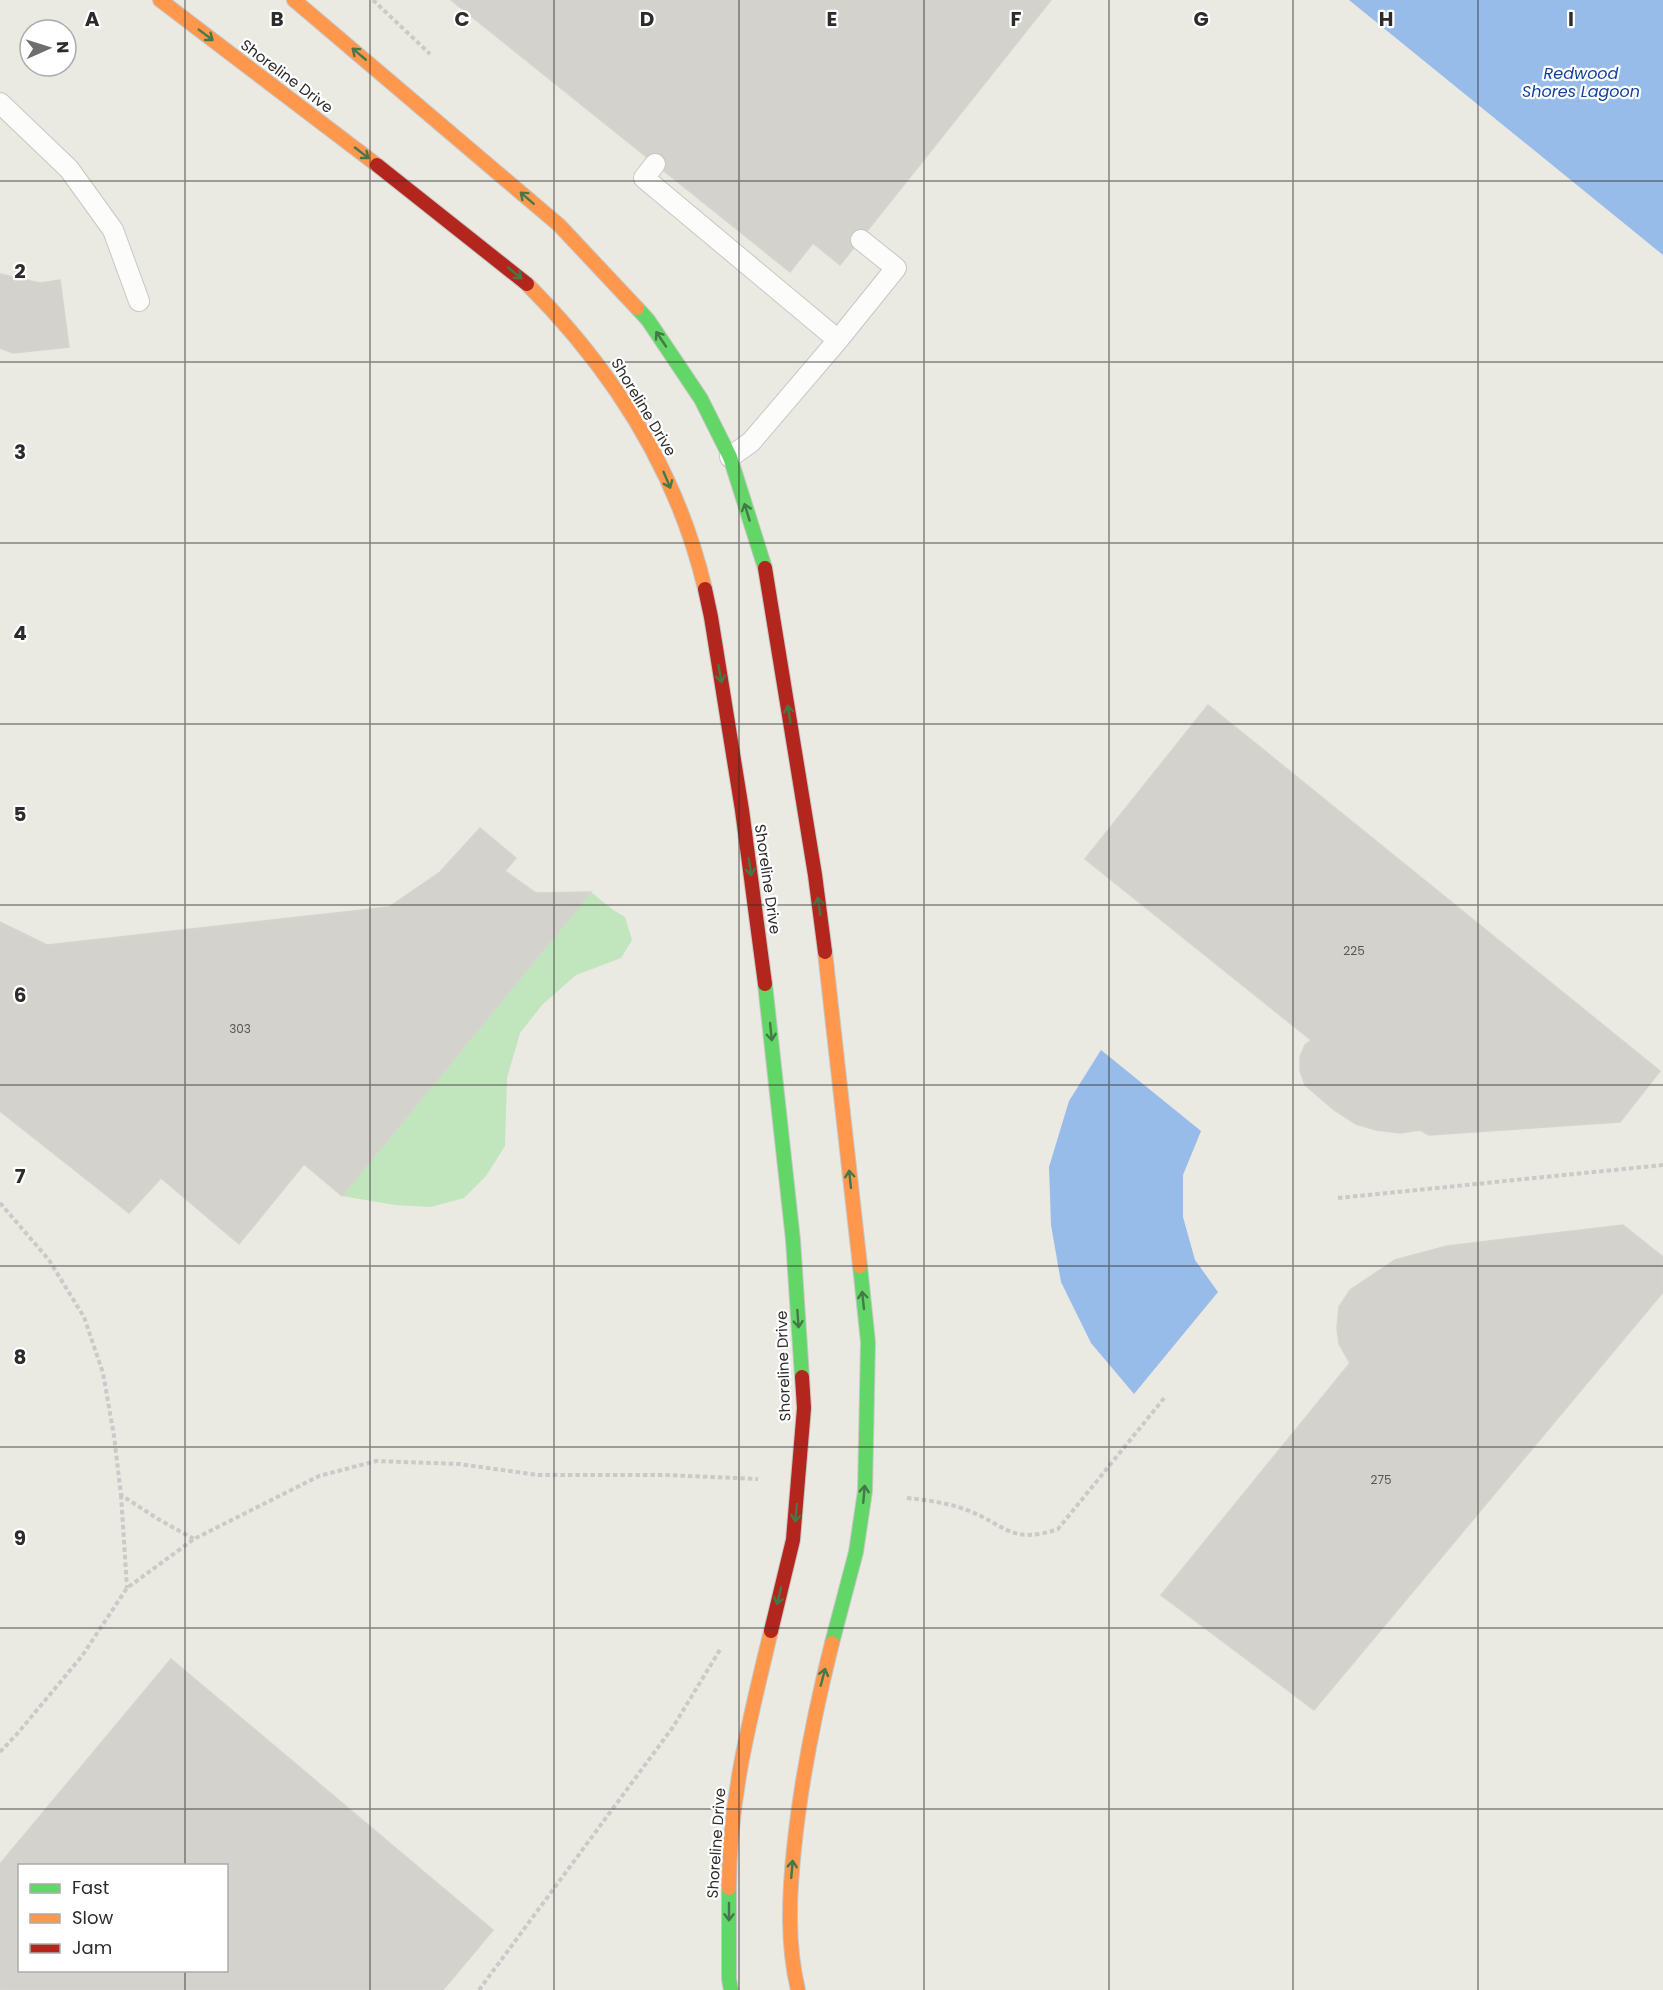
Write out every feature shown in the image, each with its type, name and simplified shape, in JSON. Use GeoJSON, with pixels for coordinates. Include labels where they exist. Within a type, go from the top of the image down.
{"type":"FeatureCollection","features":[{"type":"Feature","properties":{"kind":"street","name":"Shoreline Drive"},"geometry":{"type":"LineString","coordinates":[[160,0],[457,227],[522,279],[548,304],[595,360],[638,423],[661,465],[683,516],[699,565],[711,616],[730,729],[764,974],[793,1240],[804,1408],[793,1540],[742,1751],[733,1806],[729,1871],[731,1990]]}},
{"type":"Feature","properties":{"kind":"street"},"geometry":{"type":"LineString","coordinates":[[294,0],[559,225],[648,320],[701,399],[730,457],[765,568],[815,875],[827,964],[868,1342],[865,1491],[856,1552],[819,1695],[807,1750],[797,1816],[789,1898],[793,1968],[798,1990]]}},
{"type":"Feature","properties":{"kind":"lane"},"geometry":{"type":"LineString","coordinates":[[0,103],[69,169],[113,230],[139,301]]}},
{"type":"Feature","properties":{"kind":"lane"},"geometry":{"type":"LineString","coordinates":[[655,164],[644,178],[838,340]]}},
{"type":"Feature","properties":{"kind":"lane"},"geometry":{"type":"LineString","coordinates":[[730,457],[751,442],[896,268],[861,240]]}},
{"type":"Feature","properties":{"kind":"path"},"geometry":{"type":"LineString","coordinates":[[1338,1198],[1663,1165]]}},
{"type":"Feature","properties":{"kind":"path"},"geometry":{"type":"LineString","coordinates":[[0,1203],[49,1260],[84,1317],[102,1373],[114,1436],[121,1494],[127,1588]]}},
{"type":"Feature","properties":{"kind":"path"},"geometry":{"type":"LineString","coordinates":[[902,1497],[930,1501],[967,1511],[1010,1533],[1038,1536],[1058,1529],[1165,1397]]}},
{"type":"Feature","properties":{"kind":"path"},"geometry":{"type":"LineString","coordinates":[[0,1752],[82,1656],[127,1588],[194,1539],[319,1476],[376,1461],[459,1464],[538,1475],[666,1475],[763,1479]]}},
{"type":"Feature","properties":{"kind":"path"},"geometry":{"type":"LineString","coordinates":[[121,1494],[194,1539]]}},
{"type":"Feature","properties":{"kind":"path"},"geometry":{"type":"LineString","coordinates":[[479,1990],[673,1727],[724,1640]]}},
{"type":"Feature","properties":{"kind":"green space"},"geometry":{"type":"Polygon","coordinates":[[[591,892],[625,917],[632,940],[621,958],[576,975],[542,1005],[520,1033],[507,1078],[505,1146],[486,1176],[464,1198],[431,1207],[395,1205],[342,1196],[591,892]]]}},
{"type":"Feature","properties":{"kind":"water","name":"Redwood Shores Lagoon"},"geometry":{"type":"Polygon","coordinates":[[[1349,0],[1663,0],[1663,255],[1349,0]]]}},
{"type":"Feature","properties":{"kind":"water"},"geometry":{"type":"Polygon","coordinates":[[[1101,1050],[1201,1131],[1183,1175],[1183,1217],[1195,1260],[1218,1292],[1134,1394],[1091,1343],[1061,1282],[1051,1225],[1049,1167],[1069,1101],[1101,1050]]]}},
{"type":"Feature","properties":{"kind":"building"},"geometry":{"type":"Polygon","coordinates":[[[451,0],[1051,0],[840,265],[813,243],[790,272],[451,0]]]}},
{"type":"Feature","properties":{"kind":"building"},"geometry":{"type":"Polygon","coordinates":[[[0,274],[40,283],[60,280],[69,347],[13,353],[0,348],[0,274]]]}},
{"type":"Feature","properties":{"kind":"building"},"geometry":{"type":"Polygon","coordinates":[[[1208,705],[1660,1071],[1620,1122],[1429,1135],[1420,1130],[1400,1133],[1376,1130],[1356,1124],[1334,1110],[1305,1085],[1300,1071],[1300,1057],[1305,1045],[1311,1040],[1085,859],[1208,705]]]}},
{"type":"Feature","properties":{"kind":"building"},"geometry":{"type":"Polygon","coordinates":[[[480,828],[516,858],[505,871],[536,893],[591,892],[342,1196],[304,1164],[239,1244],[161,1178],[129,1213],[0,1111],[0,922],[47,945],[389,907],[440,872],[480,828]]]}},
{"type":"Feature","properties":{"kind":"building"},"geometry":{"type":"Polygon","coordinates":[[[1623,1225],[1663,1257],[1663,1292],[1314,1710],[1161,1595],[1350,1363],[1339,1344],[1337,1328],[1339,1307],[1350,1290],[1395,1260],[1447,1246],[1623,1225]]]}},
{"type":"Feature","properties":{"kind":"building"},"geometry":{"type":"Polygon","coordinates":[[[171,1659],[493,1930],[443,1990],[0,1990],[0,1864],[171,1659]]]}},
{"type":"Feature","properties":{"kind":"traffic: fast"},"geometry":{"type":"LineString","coordinates":[[637,308],[648,320],[701,399],[730,457],[765,568]]}},
{"type":"Feature","properties":{"kind":"traffic: fast"},"geometry":{"type":"LineString","coordinates":[[765,984],[793,1240],[802,1377]]}},
{"type":"Feature","properties":{"kind":"traffic: fast"},"geometry":{"type":"LineString","coordinates":[[832,1643],[856,1552],[865,1491],[868,1342],[860,1266]]}},
{"type":"Feature","properties":{"kind":"traffic: fast"},"geometry":{"type":"LineString","coordinates":[[729,1888],[731,1990]]}},
{"type":"Feature","properties":{"kind":"traffic: slow"},"geometry":{"type":"LineString","coordinates":[[160,0],[377,165]]}},
{"type":"Feature","properties":{"kind":"traffic: slow"},"geometry":{"type":"LineString","coordinates":[[294,0],[559,225],[637,308]]}},
{"type":"Feature","properties":{"kind":"traffic: slow"},"geometry":{"type":"LineString","coordinates":[[527,284],[587,351],[638,424],[677,503],[693,545],[705,589]]}},
{"type":"Feature","properties":{"kind":"traffic: slow"},"geometry":{"type":"LineString","coordinates":[[825,952],[860,1266]]}},
{"type":"Feature","properties":{"kind":"traffic: slow"},"geometry":{"type":"LineString","coordinates":[[729,1888],[733,1822],[742,1758],[771,1631]]}},
{"type":"Feature","properties":{"kind":"traffic: slow"},"geometry":{"type":"LineString","coordinates":[[798,1990],[794,1973],[790,1920],[794,1849],[809,1745],[832,1643]]}},
{"type":"Feature","properties":{"kind":"traffic: jam"},"geometry":{"type":"LineString","coordinates":[[377,165],[527,284]]}},
{"type":"Feature","properties":{"kind":"traffic: jam"},"geometry":{"type":"LineString","coordinates":[[765,568],[815,875],[825,952]]}},
{"type":"Feature","properties":{"kind":"traffic: jam"},"geometry":{"type":"LineString","coordinates":[[705,589],[742,810],[765,984]]}},
{"type":"Feature","properties":{"kind":"traffic: jam"},"geometry":{"type":"LineString","coordinates":[[771,1631],[793,1540],[804,1408],[802,1377]]}}]}
